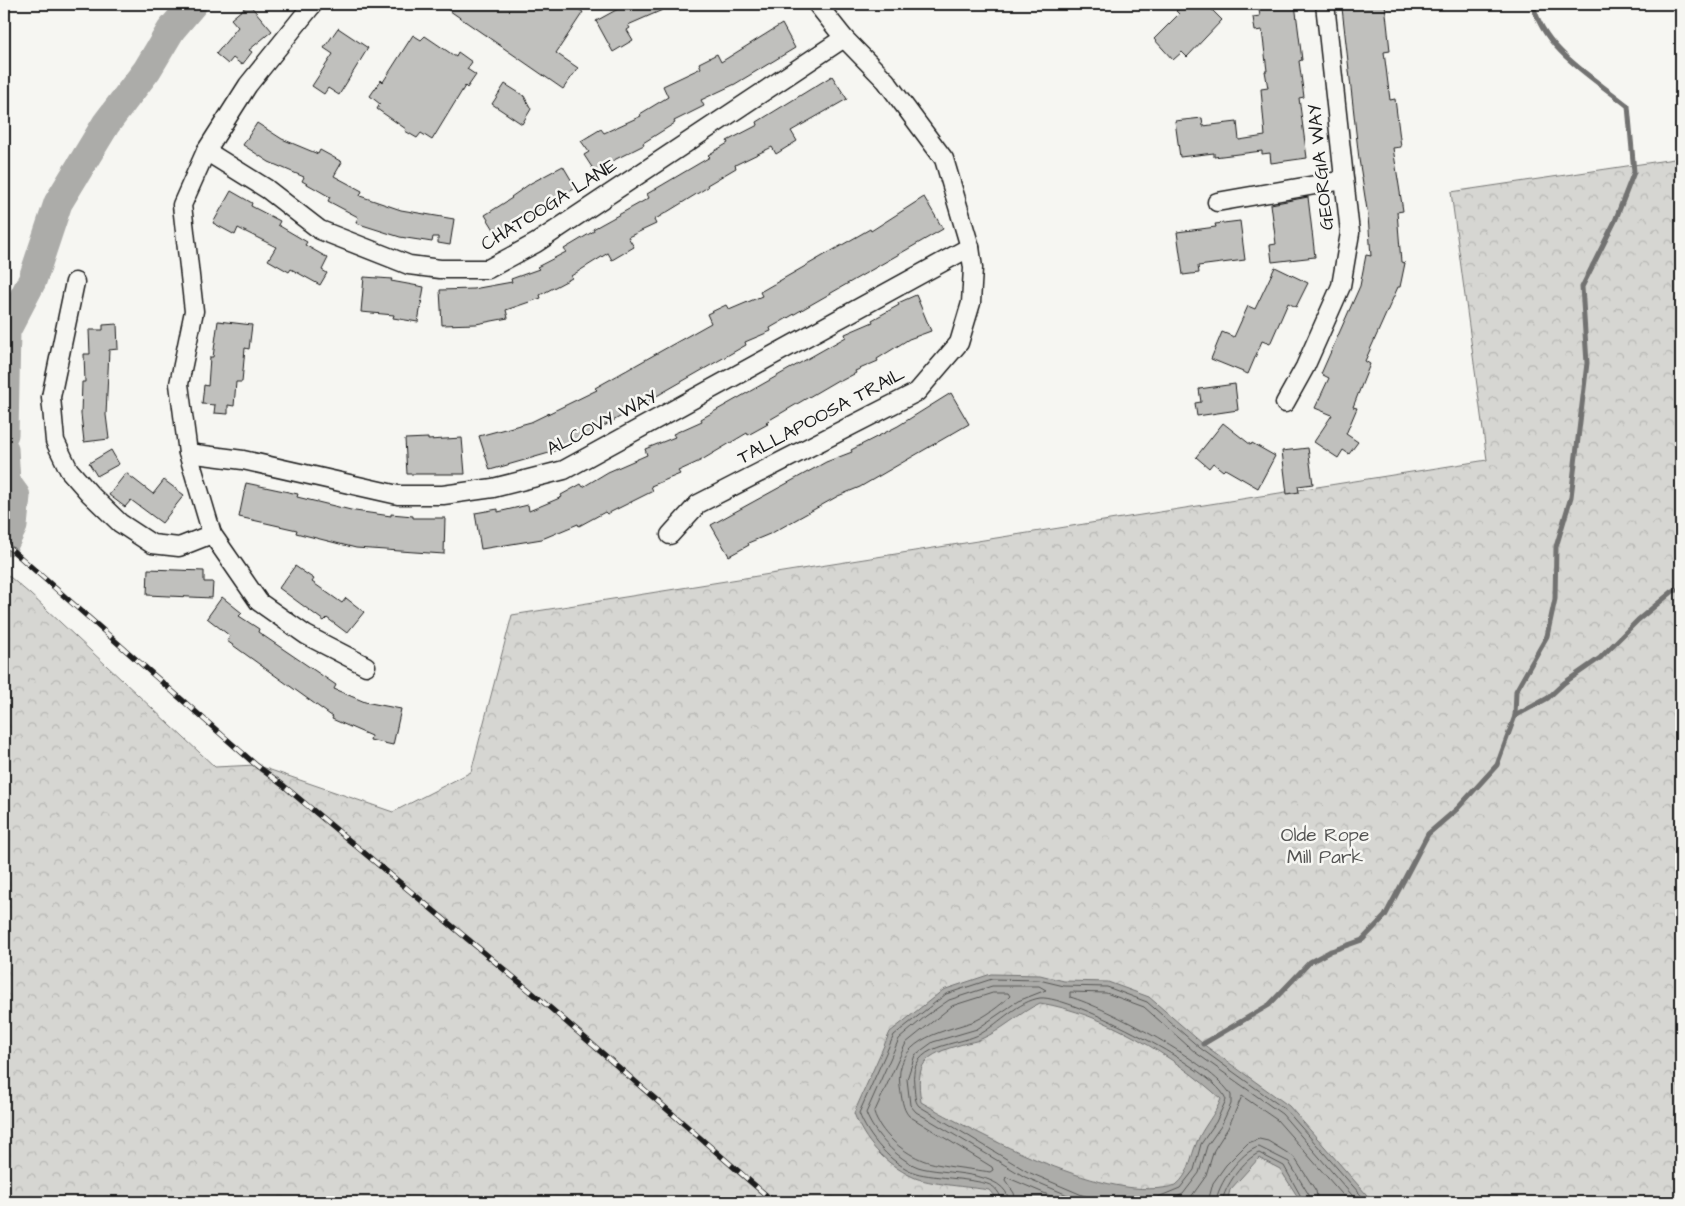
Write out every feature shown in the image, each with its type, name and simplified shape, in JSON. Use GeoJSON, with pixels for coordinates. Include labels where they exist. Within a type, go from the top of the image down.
{"type":"FeatureCollection","features":[{"type":"Feature","properties":{"kind":"street"},"geometry":{"type":"LineString","coordinates":[[313,4],[248,86],[206,151],[182,204],[194,311],[179,384],[188,453],[212,534],[227,553],[259,602],[306,635],[366,666]]}},
{"type":"Feature","properties":{"kind":"street","name":"TALLAPOOSA TRAIL"},"geometry":{"type":"LineString","coordinates":[[670,535],[698,504],[917,392],[959,343],[971,303],[973,268],[970,247],[944,159],[886,81],[844,38],[817,4]]}},
{"type":"Feature","properties":{"kind":"street","name":"GEORGIA WAY"},"geometry":{"type":"LineString","coordinates":[[1285,403],[1305,367],[1341,286],[1350,233],[1325,4]]}},
{"type":"Feature","properties":{"kind":"street","name":"CHATOOGA LANE"},"geometry":{"type":"LineString","coordinates":[[206,151],[267,189],[320,230],[409,265],[440,269],[488,269],[536,243],[844,38]]}},
{"type":"Feature","properties":{"kind":"street"},"geometry":{"type":"LineString","coordinates":[[1217,202],[1344,180]]}},
{"type":"Feature","properties":{"kind":"street","name":"ALCOVY WAY"},"geometry":{"type":"LineString","coordinates":[[188,453],[243,460],[398,495],[443,495],[493,488],[564,470],[970,247]]}},
{"type":"Feature","properties":{"kind":"street"},"geometry":{"type":"LineString","coordinates":[[75,282],[51,397],[56,441],[70,470],[90,494],[120,523],[152,544],[179,546],[212,534]]}},
{"type":"Feature","properties":{"kind":"green space","name":"Olde Rope Mill Park"},"geometry":{"type":"Polygon","coordinates":[[[1681,158],[1681,1202],[4,1202],[4,572],[215,767],[256,765],[393,812],[471,772],[512,615],[1487,460],[1451,192],[1681,158]]]}},
{"type":"Feature","properties":{"kind":"water"},"geometry":{"type":"Polygon","coordinates":[[[991,974],[1040,975],[1064,981],[1108,982],[1149,997],[1203,1044],[1289,1106],[1373,1202],[1301,1202],[1280,1169],[1259,1158],[1230,1190],[1227,1202],[999,1202],[989,1190],[938,1183],[913,1177],[893,1165],[877,1151],[864,1133],[854,1113],[890,1032],[943,990],[991,974]],[[1040,1003],[988,1036],[939,1052],[931,1057],[921,1069],[919,1088],[921,1102],[1010,1148],[1082,1176],[1117,1185],[1149,1189],[1176,1185],[1187,1171],[1200,1137],[1221,1099],[1182,1067],[1160,1052],[1113,1026],[1064,1008],[1040,1003]]]}},
{"type":"Feature","properties":{"kind":"building"},"geometry":{"type":"Polygon","coordinates":[[[249,4],[272,31],[249,50],[252,52],[242,65],[233,58],[228,64],[216,54],[238,27],[231,19],[249,4]]]}},
{"type":"Feature","properties":{"kind":"building"},"geometry":{"type":"Polygon","coordinates":[[[440,4],[570,4],[583,12],[556,53],[578,68],[563,89],[440,4]]]}},
{"type":"Feature","properties":{"kind":"building"},"geometry":{"type":"Polygon","coordinates":[[[627,4],[676,4],[628,25],[630,28],[627,30],[633,40],[613,52],[596,21],[627,4]]]}},
{"type":"Feature","properties":{"kind":"building"},"geometry":{"type":"Polygon","coordinates":[[[1184,4],[1206,4],[1222,20],[1187,57],[1182,52],[1173,60],[1154,39],[1179,14],[1176,11],[1184,4]]]}},
{"type":"Feature","properties":{"kind":"building"},"geometry":{"type":"Polygon","coordinates":[[[1258,4],[1295,4],[1302,60],[1299,61],[1304,97],[1299,98],[1307,158],[1271,163],[1270,153],[1262,154],[1262,151],[1214,157],[1214,153],[1180,157],[1175,121],[1202,118],[1203,126],[1237,122],[1239,140],[1265,136],[1261,89],[1268,88],[1265,71],[1267,71],[1262,30],[1255,31],[1253,17],[1260,16],[1258,4]]]}},
{"type":"Feature","properties":{"kind":"building"},"geometry":{"type":"Polygon","coordinates":[[[1347,4],[1385,4],[1390,51],[1384,52],[1390,100],[1395,99],[1401,147],[1393,148],[1403,211],[1397,212],[1401,262],[1405,263],[1400,287],[1398,287],[1365,361],[1370,364],[1353,407],[1357,408],[1346,434],[1358,442],[1349,454],[1343,450],[1338,458],[1314,442],[1332,415],[1315,408],[1329,378],[1321,374],[1360,286],[1366,255],[1371,256],[1368,216],[1359,159],[1342,8],[1347,7],[1347,4]]]}},
{"type":"Feature","properties":{"kind":"building"},"geometry":{"type":"Polygon","coordinates":[[[782,24],[795,48],[735,84],[701,100],[704,106],[674,121],[675,123],[643,143],[644,145],[610,162],[612,165],[597,175],[584,155],[589,152],[581,141],[601,129],[604,133],[641,116],[640,114],[668,97],[663,86],[701,68],[699,63],[717,54],[721,62],[782,24]]]}},
{"type":"Feature","properties":{"kind":"building"},"geometry":{"type":"Polygon","coordinates":[[[338,28],[368,48],[339,95],[328,88],[324,94],[312,86],[333,54],[324,48],[338,28]]]}},
{"type":"Feature","properties":{"kind":"building"},"geometry":{"type":"Polygon","coordinates":[[[413,35],[421,40],[425,36],[456,57],[458,52],[472,62],[467,69],[476,75],[467,88],[465,86],[432,140],[421,133],[417,138],[405,131],[406,129],[377,109],[380,104],[370,96],[381,80],[383,82],[413,35]]]}},
{"type":"Feature","properties":{"kind":"building"},"geometry":{"type":"Polygon","coordinates":[[[832,76],[847,99],[791,131],[797,141],[776,154],[772,147],[735,165],[736,168],[654,220],[656,224],[628,237],[634,247],[612,260],[608,253],[571,276],[572,278],[540,295],[541,298],[506,310],[508,318],[476,324],[442,325],[440,290],[473,289],[512,282],[511,279],[539,269],[537,267],[566,252],[564,249],[594,231],[593,229],[649,198],[647,194],[710,157],[708,155],[728,143],[727,141],[758,125],[757,122],[832,76]]]}},
{"type":"Feature","properties":{"kind":"building"},"geometry":{"type":"Polygon","coordinates":[[[505,84],[524,96],[531,109],[522,124],[492,104],[505,84]]]}},
{"type":"Feature","properties":{"kind":"building"},"geometry":{"type":"Polygon","coordinates":[[[257,123],[282,139],[318,154],[320,150],[342,162],[334,176],[362,191],[360,196],[401,210],[454,219],[450,245],[438,243],[438,237],[433,237],[432,242],[400,237],[356,223],[358,217],[328,201],[330,197],[302,181],[304,177],[269,162],[243,145],[257,123]]]}},
{"type":"Feature","properties":{"kind":"building"},"geometry":{"type":"Polygon","coordinates":[[[563,166],[576,188],[546,204],[498,236],[485,215],[531,183],[563,166]]]}},
{"type":"Feature","properties":{"kind":"building"},"geometry":{"type":"Polygon","coordinates":[[[231,191],[252,203],[251,206],[280,221],[278,225],[307,242],[305,245],[328,258],[322,270],[327,273],[320,285],[291,269],[289,272],[268,260],[276,247],[238,228],[235,235],[213,223],[231,191]]]}},
{"type":"Feature","properties":{"kind":"building"},"geometry":{"type":"Polygon","coordinates":[[[924,197],[943,229],[770,328],[771,331],[745,342],[746,345],[576,442],[549,453],[490,470],[479,436],[531,422],[597,390],[595,388],[711,323],[707,314],[726,305],[729,310],[762,296],[760,292],[870,229],[871,231],[924,197]]]}},
{"type":"Feature","properties":{"kind":"building"},"geometry":{"type":"Polygon","coordinates":[[[1308,197],[1315,257],[1272,262],[1270,245],[1276,244],[1271,204],[1308,197]]]}},
{"type":"Feature","properties":{"kind":"building"},"geometry":{"type":"Polygon","coordinates":[[[1240,221],[1245,260],[1198,266],[1199,273],[1183,275],[1177,232],[1216,227],[1215,224],[1240,221]]]}},
{"type":"Feature","properties":{"kind":"building"},"geometry":{"type":"Polygon","coordinates":[[[1275,267],[1308,283],[1296,307],[1288,303],[1270,344],[1262,341],[1248,374],[1211,359],[1222,332],[1234,337],[1248,306],[1255,309],[1275,267]]]}},
{"type":"Feature","properties":{"kind":"building"},"geometry":{"type":"Polygon","coordinates":[[[364,277],[392,279],[391,281],[424,287],[418,322],[393,318],[394,315],[361,312],[364,277]]]}},
{"type":"Feature","properties":{"kind":"building"},"geometry":{"type":"Polygon","coordinates":[[[916,295],[931,331],[909,339],[877,359],[878,361],[855,371],[856,373],[839,382],[838,380],[766,422],[768,424],[748,435],[747,433],[700,461],[678,471],[680,474],[651,486],[653,491],[607,514],[605,512],[579,526],[578,524],[542,539],[481,549],[475,513],[498,509],[498,512],[528,505],[529,511],[562,497],[561,495],[581,484],[583,487],[608,472],[647,455],[645,449],[675,437],[673,434],[702,421],[701,419],[846,337],[845,334],[873,322],[872,320],[899,305],[898,303],[916,295]]]}},
{"type":"Feature","properties":{"kind":"building"},"geometry":{"type":"Polygon","coordinates":[[[218,321],[252,325],[249,349],[245,348],[242,382],[236,382],[234,406],[228,405],[228,414],[214,413],[215,405],[202,404],[204,385],[208,386],[210,357],[213,357],[218,321]]]}},
{"type":"Feature","properties":{"kind":"building"},"geometry":{"type":"Polygon","coordinates":[[[117,324],[118,349],[109,350],[106,415],[109,439],[84,442],[81,414],[82,382],[85,382],[84,354],[90,354],[89,330],[103,330],[103,325],[117,324]]]}},
{"type":"Feature","properties":{"kind":"building"},"geometry":{"type":"Polygon","coordinates":[[[1235,384],[1238,410],[1197,416],[1195,403],[1201,402],[1199,389],[1235,384]]]}},
{"type":"Feature","properties":{"kind":"building"},"geometry":{"type":"Polygon","coordinates":[[[951,393],[969,424],[860,487],[838,496],[772,533],[748,543],[749,545],[729,556],[711,525],[826,462],[852,452],[851,450],[898,426],[951,393]]]}},
{"type":"Feature","properties":{"kind":"building"},"geometry":{"type":"Polygon","coordinates":[[[1223,423],[1251,445],[1252,443],[1275,456],[1258,488],[1225,469],[1223,471],[1213,463],[1209,468],[1196,457],[1223,423]]]}},
{"type":"Feature","properties":{"kind":"building"},"geometry":{"type":"Polygon","coordinates":[[[428,438],[428,440],[462,438],[465,474],[407,474],[405,439],[428,438]]]}},
{"type":"Feature","properties":{"kind":"building"},"geometry":{"type":"Polygon","coordinates":[[[1308,448],[1313,484],[1298,486],[1299,492],[1287,494],[1282,451],[1308,448]]]}},
{"type":"Feature","properties":{"kind":"building"},"geometry":{"type":"Polygon","coordinates":[[[111,450],[119,464],[97,476],[89,463],[111,450]]]}},
{"type":"Feature","properties":{"kind":"building"},"geometry":{"type":"Polygon","coordinates":[[[126,473],[153,494],[164,480],[184,495],[162,523],[131,500],[125,507],[109,495],[126,473]]]}},
{"type":"Feature","properties":{"kind":"building"},"geometry":{"type":"Polygon","coordinates":[[[246,483],[298,494],[297,497],[355,511],[391,516],[391,514],[413,516],[413,518],[445,518],[444,554],[356,548],[296,533],[297,530],[239,517],[246,483]]]}},
{"type":"Feature","properties":{"kind":"building"},"geometry":{"type":"Polygon","coordinates":[[[295,566],[314,579],[312,582],[342,603],[346,598],[364,612],[347,633],[327,618],[324,621],[279,588],[295,566]]]}},
{"type":"Feature","properties":{"kind":"building"},"geometry":{"type":"Polygon","coordinates":[[[148,569],[204,571],[204,582],[213,582],[212,598],[147,595],[148,569]]]}},
{"type":"Feature","properties":{"kind":"building"},"geometry":{"type":"Polygon","coordinates":[[[222,597],[242,613],[239,616],[259,629],[258,632],[336,685],[334,689],[365,702],[401,709],[393,745],[370,740],[371,736],[332,719],[333,717],[227,641],[230,636],[207,618],[222,597]]]}},
{"type":"Feature","properties":{"kind":"waterway"},"geometry":{"type":"LineString","coordinates":[[4,434],[6,331],[32,281],[58,203],[106,124],[147,70],[171,30],[193,4]]}},
{"type":"Feature","properties":{"kind":"waterway"},"geometry":{"type":"LineString","coordinates":[[1203,1044],[1269,1005],[1310,962],[1331,951],[1362,940],[1385,916],[1428,834],[1457,809],[1497,765],[1515,716],[1516,691],[1547,636],[1555,599],[1556,547],[1571,497],[1587,363],[1582,287],[1615,221],[1634,172],[1628,106],[1586,74],[1558,49],[1547,35],[1533,4]]}},
{"type":"Feature","properties":{"kind":"waterway"},"geometry":{"type":"LineString","coordinates":[[4,449],[6,482],[16,496],[13,526],[5,542]]}},
{"type":"Feature","properties":{"kind":"waterway"},"geometry":{"type":"LineString","coordinates":[[1515,716],[1548,698],[1564,683],[1600,658],[1638,620],[1673,591],[1681,589]]}},
{"type":"Feature","properties":{"kind":"railway"},"geometry":{"type":"LineString","coordinates":[[4,543],[256,765],[284,786],[548,1006],[774,1202]]}}]}
